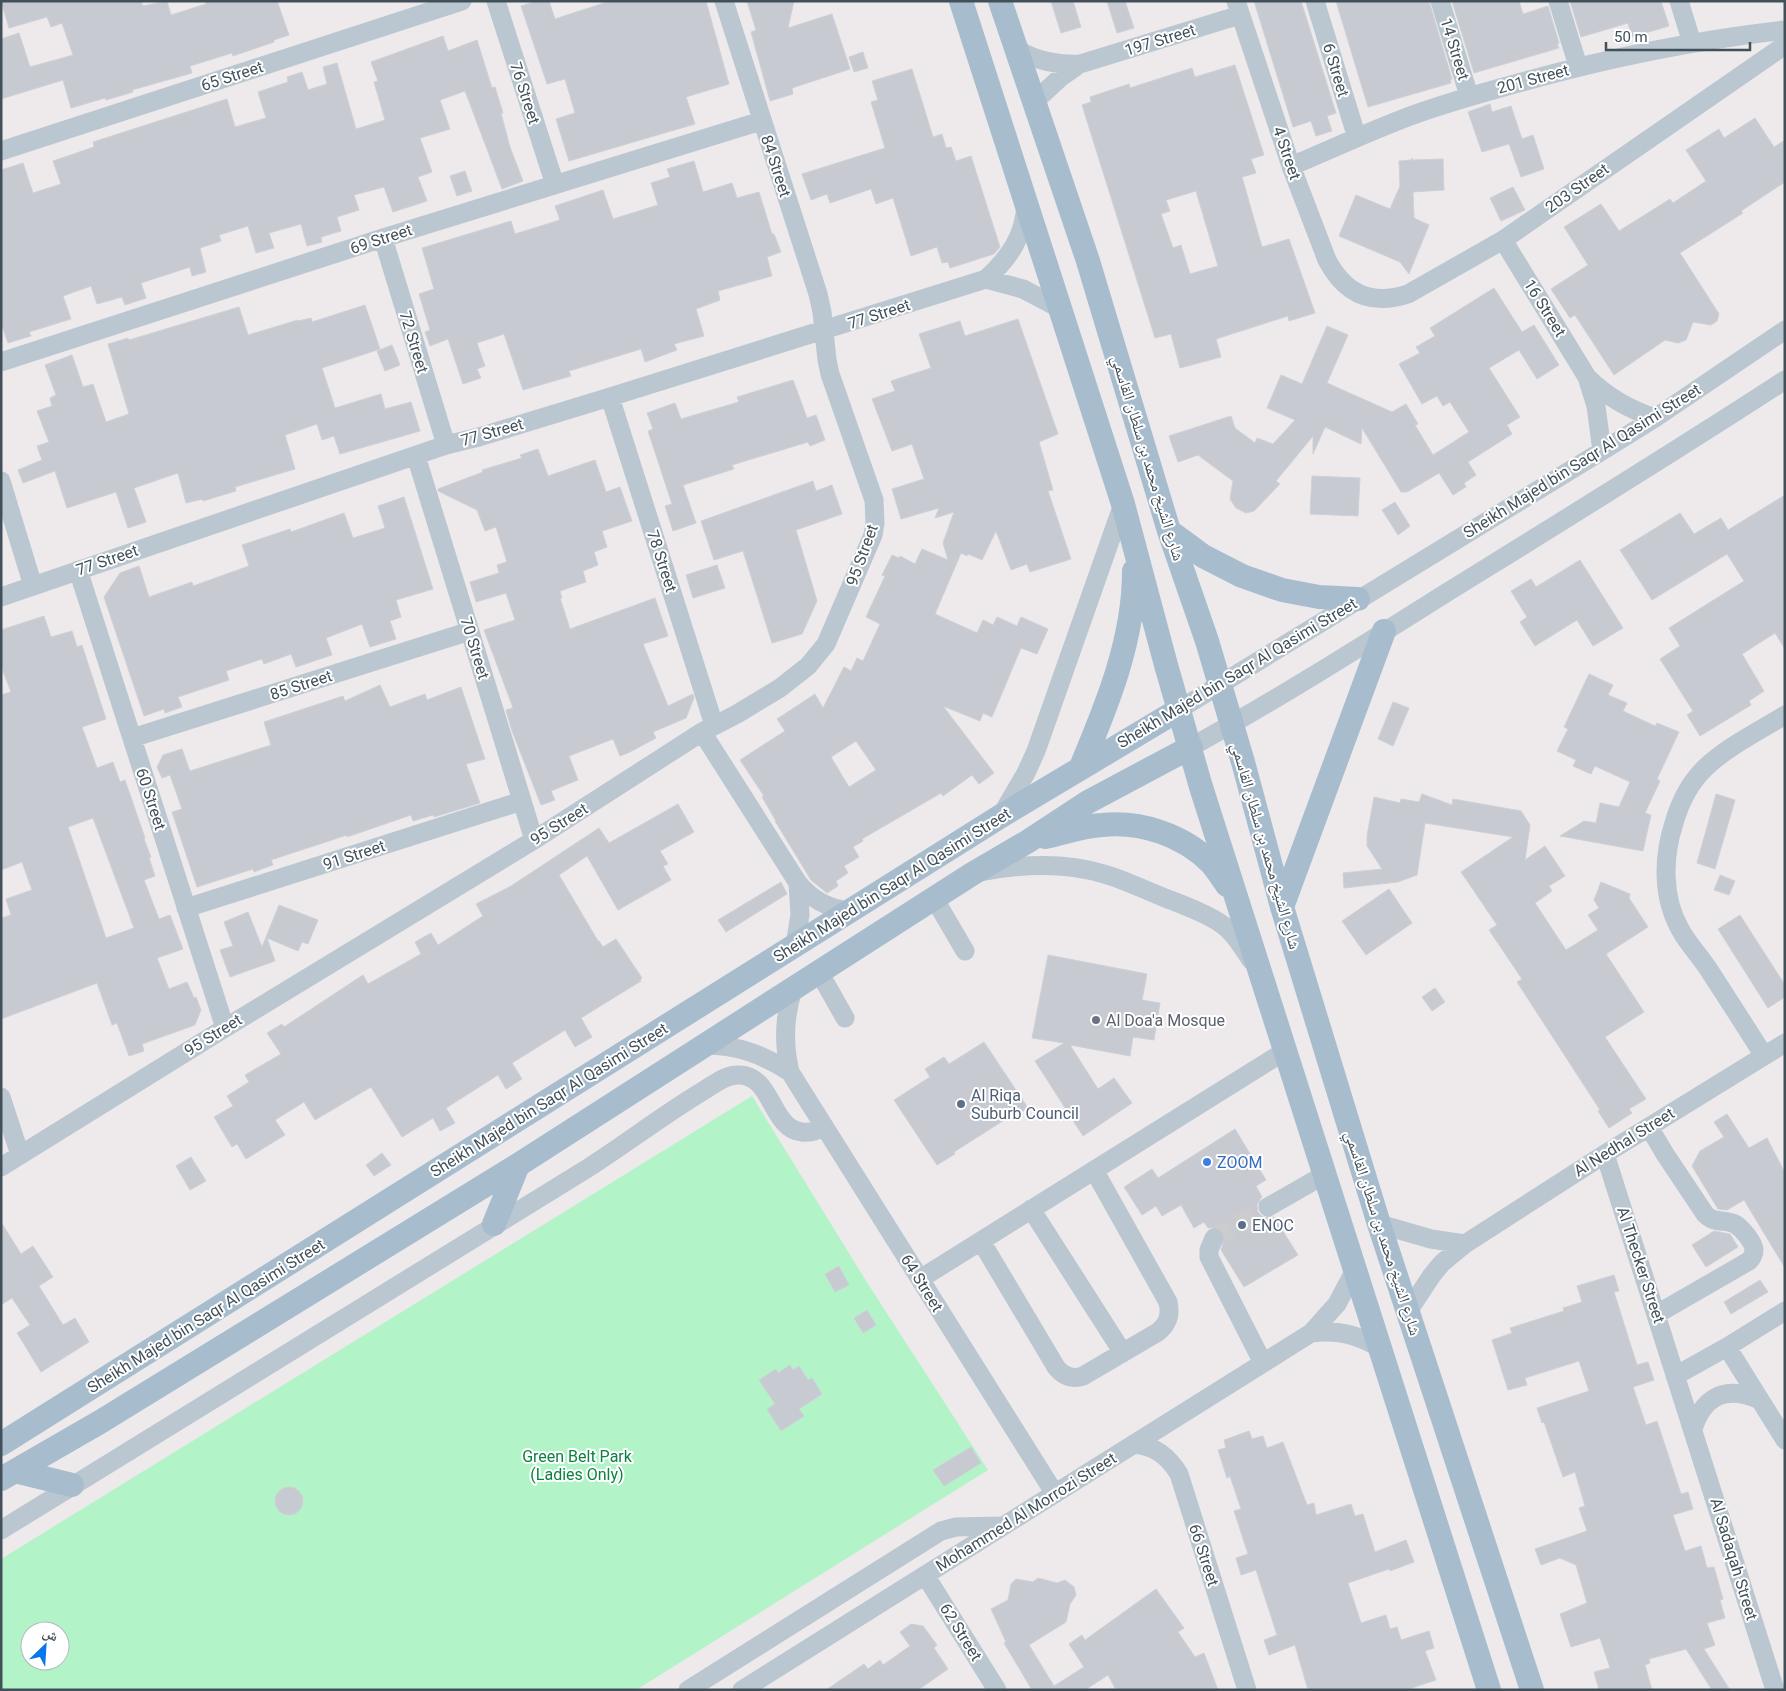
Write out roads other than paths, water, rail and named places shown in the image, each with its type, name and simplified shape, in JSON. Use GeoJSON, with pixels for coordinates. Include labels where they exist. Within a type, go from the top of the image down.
{"type":"FeatureCollection","features":[{"type":"Feature","properties":{"kind":"main road"},"geometry":{"type":"LineString","coordinates":[[961,1],[1123,504],[1166,665],[1236,897],[1489,1690]]}},
{"type":"Feature","properties":{"kind":"main road","name":"شارع الشيخ محمد بن سلطان القاسمي"},"geometry":{"type":"LineString","coordinates":[[1000,1],[1091,270],[1168,531],[1207,641],[1243,762],[1282,907],[1379,1224],[1532,1690]]}},
{"type":"Feature","properties":{"kind":"main road"},"geometry":{"type":"LineString","coordinates":[[1168,531],[1204,556],[1242,576],[1282,590],[1319,597],[1358,599]]}},
{"type":"Feature","properties":{"kind":"main road"},"geometry":{"type":"LineString","coordinates":[[1081,767],[1098,727],[1122,659],[1130,622],[1134,584],[1134,547]]}},
{"type":"Feature","properties":{"kind":"main road"},"geometry":{"type":"LineString","coordinates":[[1282,907],[1384,631]]}},
{"type":"Feature","properties":{"kind":"main road","name":"Sheikh Majed bin Saqr Al Qasimi Street"},"geometry":{"type":"LineString","coordinates":[[1,1444],[1001,816],[1180,709]]}},
{"type":"Feature","properties":{"kind":"main road","name":"Sheikh Majed bin Saqr Al Qasimi Street"},"geometry":{"type":"LineString","coordinates":[[8,1475],[100,1422],[518,1165],[934,898],[1027,842],[1088,802],[1190,747]]}},
{"type":"Feature","properties":{"kind":"main road"},"geometry":{"type":"LineString","coordinates":[[1027,842],[1100,825],[1141,826],[1179,840],[1196,850],[1211,864],[1236,897]]}},
{"type":"Feature","properties":{"kind":"main road"},"geometry":{"type":"LineString","coordinates":[[494,1224],[518,1165]]}},
{"type":"Feature","properties":{"kind":"main road"},"geometry":{"type":"LineString","coordinates":[[100,1422],[103,1411],[110,1402],[142,1378],[141,1366],[130,1363]]}},
{"type":"Feature","properties":{"kind":"main road"},"geometry":{"type":"LineString","coordinates":[[8,1475],[72,1485]]}},
{"type":"Feature","properties":{"kind":"street","name":"65 Street"},"geometry":{"type":"LineString","coordinates":[[1,151],[462,1]]}},
{"type":"Feature","properties":{"kind":"street","name":"76 Street"},"geometry":{"type":"LineString","coordinates":[[496,1],[555,185]]}},
{"type":"Feature","properties":{"kind":"street","name":"84 Street"},"geometry":{"type":"LineString","coordinates":[[724,1],[818,294],[825,331]]}},
{"type":"Feature","properties":{"kind":"street","name":"6 Street"},"geometry":{"type":"LineString","coordinates":[[1315,1],[1357,138]]}},
{"type":"Feature","properties":{"kind":"street","name":"14 Street"},"geometry":{"type":"LineString","coordinates":[[1440,1],[1469,96]]}},
{"type":"Feature","properties":{"kind":"street"},"geometry":{"type":"LineString","coordinates":[[1558,1],[1578,66]]}},
{"type":"Feature","properties":{"kind":"street"},"geometry":{"type":"LineString","coordinates":[[1680,1],[1692,43]]}},
{"type":"Feature","properties":{"kind":"street","name":"197 Street"},"geometry":{"type":"LineString","coordinates":[[1080,64],[1238,8]]}},
{"type":"Feature","properties":{"kind":"street","name":"4 Street"},"geometry":{"type":"LineString","coordinates":[[1238,8],[1291,166],[1330,267],[1344,285],[1357,293]]}},
{"type":"Feature","properties":{"kind":"street","name":"201 Street"},"geometry":{"type":"LineString","coordinates":[[1291,166],[1413,115],[1469,96],[1578,66],[1692,43],[1785,30]]}},
{"type":"Feature","properties":{"kind":"street","name":"203 Street"},"geometry":{"type":"LineString","coordinates":[[1357,293],[1374,299],[1391,299],[1408,294],[1503,240],[1785,45]]}},
{"type":"Feature","properties":{"kind":"street"},"geometry":{"type":"LineString","coordinates":[[1016,49],[1028,56],[1054,64],[1080,64]]}},
{"type":"Feature","properties":{"kind":"street"},"geometry":{"type":"LineString","coordinates":[[1035,101],[1061,77],[1080,64]]}},
{"type":"Feature","properties":{"kind":"street","name":"69 Street"},"geometry":{"type":"LineString","coordinates":[[1,362],[383,238],[761,121]]}},
{"type":"Feature","properties":{"kind":"street","name":"77 Street"},"geometry":{"type":"LineString","coordinates":[[1,597],[446,445],[479,437],[610,397],[986,280],[1000,267],[1020,235],[1025,220],[1026,204]]}},
{"type":"Feature","properties":{"kind":"street","name":"72 Street"},"geometry":{"type":"LineString","coordinates":[[383,238],[446,445]]}},
{"type":"Feature","properties":{"kind":"street","name":"16 Street"},"geometry":{"type":"LineString","coordinates":[[1503,240],[1587,377],[1598,388],[1625,406],[1654,418]]}},
{"type":"Feature","properties":{"kind":"street"},"geometry":{"type":"LineString","coordinates":[[986,280],[1023,289],[1059,308]]}},
{"type":"Feature","properties":{"kind":"street","name":"Sheikh Majed bin Saqr Al Qasimi Street"},"geometry":{"type":"LineString","coordinates":[[1180,709],[1602,451],[1785,330]]}},
{"type":"Feature","properties":{"kind":"street","name":"95 Street"},"geometry":{"type":"LineString","coordinates":[[1,1167],[534,840],[708,729],[780,688],[815,659],[826,644],[873,535],[875,523],[874,500],[830,374],[825,331]]}},
{"type":"Feature","properties":{"kind":"street","name":"16 Street"},"geometry":{"type":"LineString","coordinates":[[1587,377],[1596,406],[1602,451]]}},
{"type":"Feature","properties":{"kind":"street","name":"Sheikh Majed bin Saqr Al Qasimi Street"},"geometry":{"type":"LineString","coordinates":[[1190,747],[1231,725],[1384,631],[1673,452],[1785,380]]}},
{"type":"Feature","properties":{"kind":"street","name":"78 Street"},"geometry":{"type":"LineString","coordinates":[[610,397],[708,729],[798,883]]}},
{"type":"Feature","properties":{"kind":"street","name":"70 Street"},"geometry":{"type":"LineString","coordinates":[[416,456],[534,840]]}},
{"type":"Feature","properties":{"kind":"street"},"geometry":{"type":"LineString","coordinates":[[1,481],[33,586]]}},
{"type":"Feature","properties":{"kind":"street"},"geometry":{"type":"LineString","coordinates":[[1001,816],[1036,751],[1123,504]]}},
{"type":"Feature","properties":{"kind":"street","name":"60 Street"},"geometry":{"type":"LineString","coordinates":[[78,570],[225,1028]]}},
{"type":"Feature","properties":{"kind":"street","name":"85 Street"},"geometry":{"type":"LineString","coordinates":[[132,738],[470,632]]}},
{"type":"Feature","properties":{"kind":"street"},"geometry":{"type":"LineString","coordinates":[[1764,1056],[1701,957],[1685,938],[1674,916],[1668,890],[1666,856],[1672,827],[1684,797],[1697,776],[1715,759],[1785,715]]}},
{"type":"Feature","properties":{"kind":"street","name":"91 Street"},"geometry":{"type":"LineString","coordinates":[[186,908],[522,802]]}},
{"type":"Feature","properties":{"kind":"street"},"geometry":{"type":"LineString","coordinates":[[972,874],[1015,867],[1054,866],[1105,874],[1202,913],[1221,923],[1233,934],[1260,972]]}},
{"type":"Feature","properties":{"kind":"street"},"geometry":{"type":"LineString","coordinates":[[798,883],[804,891],[820,903],[849,912]]}},
{"type":"Feature","properties":{"kind":"street"},"geometry":{"type":"LineString","coordinates":[[795,945],[800,915],[798,883]]}},
{"type":"Feature","properties":{"kind":"street"},"geometry":{"type":"LineString","coordinates":[[934,898],[965,951]]}},
{"type":"Feature","properties":{"kind":"street"},"geometry":{"type":"LineString","coordinates":[[819,972],[844,1018]]}},
{"type":"Feature","properties":{"kind":"street","name":"64 Street"},"geometry":{"type":"LineString","coordinates":[[793,989],[788,1005],[784,1038],[790,1072],[1055,1494]]}},
{"type":"Feature","properties":{"kind":"street","name":"Al Nedhal Street"},"geometry":{"type":"LineString","coordinates":[[1407,1313],[1432,1274],[1465,1244],[1605,1154],[1785,1043]]}},
{"type":"Feature","properties":{"kind":"street","name":"64 Street"},"geometry":{"type":"LineString","coordinates":[[704,1045],[740,1048],[758,1054],[790,1072]]}},
{"type":"Feature","properties":{"kind":"street"},"geometry":{"type":"LineString","coordinates":[[920,1279],[1285,1051]]}},
{"type":"Feature","properties":{"kind":"street"},"geometry":{"type":"LineString","coordinates":[[1,1530],[494,1224],[604,1158],[667,1113],[731,1076],[744,1075],[755,1080],[784,1123],[790,1128],[804,1133],[812,1132],[823,1126]]}},
{"type":"Feature","properties":{"kind":"street"},"geometry":{"type":"LineString","coordinates":[[1,1098],[20,1156]]}},
{"type":"Feature","properties":{"kind":"street"},"geometry":{"type":"LineString","coordinates":[[1649,1127],[1705,1214],[1712,1220],[1731,1223],[1737,1226],[1754,1250],[1749,1261],[1657,1314]]}},
{"type":"Feature","properties":{"kind":"street","name":"Al Thecker Street"},"geometry":{"type":"LineString","coordinates":[[1605,1154],[1675,1376]]}},
{"type":"Feature","properties":{"kind":"street"},"geometry":{"type":"LineString","coordinates":[[981,1240],[1056,1367],[1063,1375],[1073,1378],[1083,1376],[1124,1353],[1163,1328],[1167,1323],[1170,1309],[1165,1296],[1094,1170]]}},
{"type":"Feature","properties":{"kind":"street"},"geometry":{"type":"LineString","coordinates":[[1268,1207],[1324,1175]]}},
{"type":"Feature","properties":{"kind":"street"},"geometry":{"type":"LineString","coordinates":[[1031,1209],[1124,1353]]}},
{"type":"Feature","properties":{"kind":"street"},"geometry":{"type":"LineString","coordinates":[[1379,1224],[1431,1239],[1465,1244]]}},
{"type":"Feature","properties":{"kind":"street"},"geometry":{"type":"LineString","coordinates":[[1214,1238],[1209,1250],[1209,1257],[1262,1363]]}},
{"type":"Feature","properties":{"kind":"street","name":"Mohammed Al Morrozi Street"},"geometry":{"type":"LineString","coordinates":[[742,1690],[1311,1333],[1337,1304],[1355,1270]]}},
{"type":"Feature","properties":{"kind":"street"},"geometry":{"type":"LineString","coordinates":[[1675,1376],[1785,1311]]}},
{"type":"Feature","properties":{"kind":"street","name":"Mohammed Al Morrozi Street"},"geometry":{"type":"LineString","coordinates":[[1311,1333],[1329,1331],[1347,1333],[1364,1339],[1380,1348]]}},
{"type":"Feature","properties":{"kind":"street"},"geometry":{"type":"LineString","coordinates":[[1727,1347],[1785,1440]]}},
{"type":"Feature","properties":{"kind":"street","name":"Al Sadaqah Street"},"geometry":{"type":"LineString","coordinates":[[1675,1376],[1775,1690]]}},
{"type":"Feature","properties":{"kind":"street"},"geometry":{"type":"LineString","coordinates":[[1693,1429],[1697,1415],[1706,1403],[1718,1395],[1732,1392],[1746,1394],[1760,1400]]}},
{"type":"Feature","properties":{"kind":"street","name":"66 Street"},"geometry":{"type":"LineString","coordinates":[[1134,1444],[1145,1445],[1155,1449],[1169,1460],[1179,1474],[1247,1690]]}},
{"type":"Feature","properties":{"kind":"street"},"geometry":{"type":"LineString","coordinates":[[688,1690],[941,1531],[956,1527],[1003,1526]]}},
{"type":"Feature","properties":{"kind":"street","name":"62 Street"},"geometry":{"type":"LineString","coordinates":[[925,1574],[997,1690]]}},
{"type":"Feature","properties":{"kind":"tunnel"},"geometry":{"type":"LineString","coordinates":[[1214,1238],[1268,1207]]}},
{"type":"Feature","properties":{"kind":"place","name":"Al Doa'a Mosque"},"geometry":{"type":"Point","coordinates":[1096,1020]}},
{"type":"Feature","properties":{"kind":"place","name":"Al Riqa Suburb Council"},"geometry":{"type":"Point","coordinates":[961,1104]}},
{"type":"Feature","properties":{"kind":"place","name":"ZOOM"},"geometry":{"type":"Point","coordinates":[1207,1162]}},
{"type":"Feature","properties":{"kind":"place","name":"ENOC"},"geometry":{"type":"Point","coordinates":[1242,1225]}},
{"type":"Feature","properties":{"kind":"park label","name":"Green Belt Park (Ladies Only)"},"geometry":{"type":"Point","coordinates":[577,1465]}}]}
